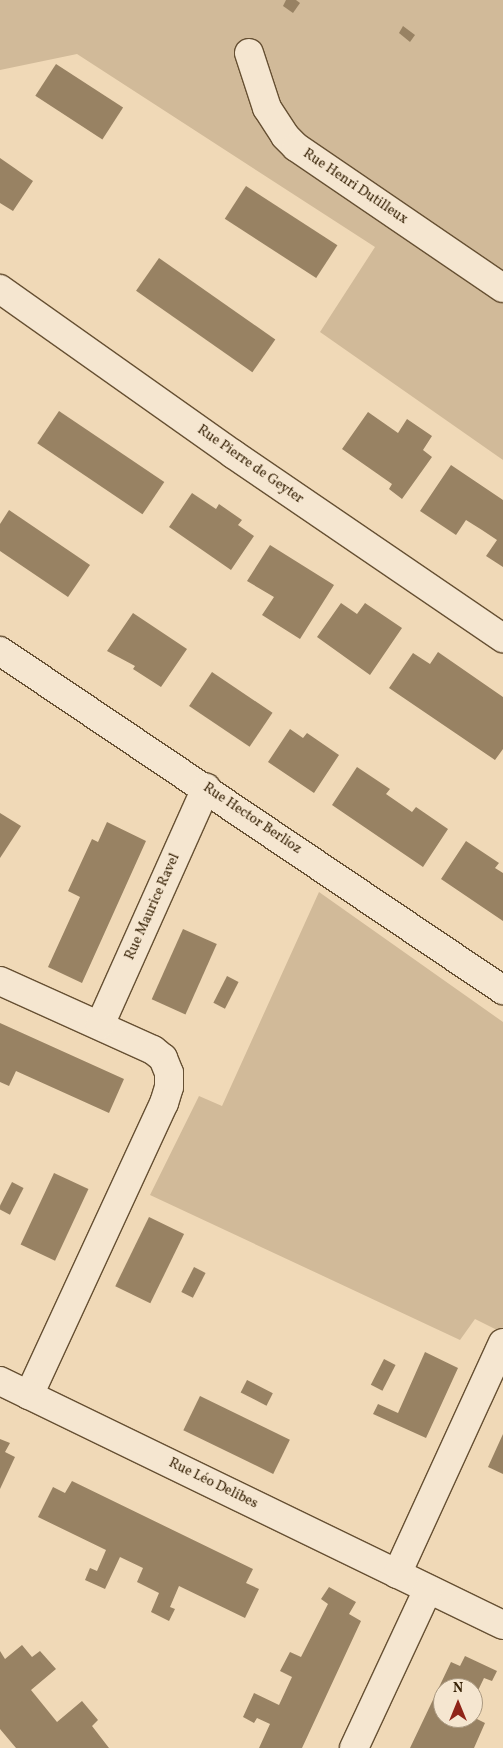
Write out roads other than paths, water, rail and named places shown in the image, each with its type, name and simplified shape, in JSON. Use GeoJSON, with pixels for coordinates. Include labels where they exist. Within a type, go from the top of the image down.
{"type":"FeatureCollection","features":[{"type":"Feature","properties":{"kind":"street","name":"Rue Henri Dutilleux"},"geometry":{"type":"LineString","coordinates":[[249,53],[267,108],[277,124],[296,147],[503,288]]}},
{"type":"Feature","properties":{"kind":"street","name":"Rue Pierre de Geyter"},"geometry":{"type":"LineString","coordinates":[[0,289],[233,454],[503,638]]}},
{"type":"Feature","properties":{"kind":"street","name":"Rue Hector Berlioz"},"geometry":{"type":"LineString","coordinates":[[0,652],[206,788],[503,990]]}},
{"type":"Feature","properties":{"kind":"street","name":"Rue Maurice Ravel"},"geometry":{"type":"LineString","coordinates":[[100,1025],[206,788]]}},
{"type":"Feature","properties":{"kind":"street"},"geometry":{"type":"LineString","coordinates":[[0,981],[152,1050],[163,1058],[169,1073],[169,1087],[164,1102],[29,1395]]}},
{"type":"Feature","properties":{"kind":"street"},"geometry":{"type":"LineString","coordinates":[[397,1574],[503,1343]]}},
{"type":"Feature","properties":{"kind":"street","name":"Rue Léo Delibes"},"geometry":{"type":"LineString","coordinates":[[0,1381],[503,1625]]}},
{"type":"Feature","properties":{"kind":"street"},"geometry":{"type":"LineString","coordinates":[[354,1748],[428,1589]]}}]}
